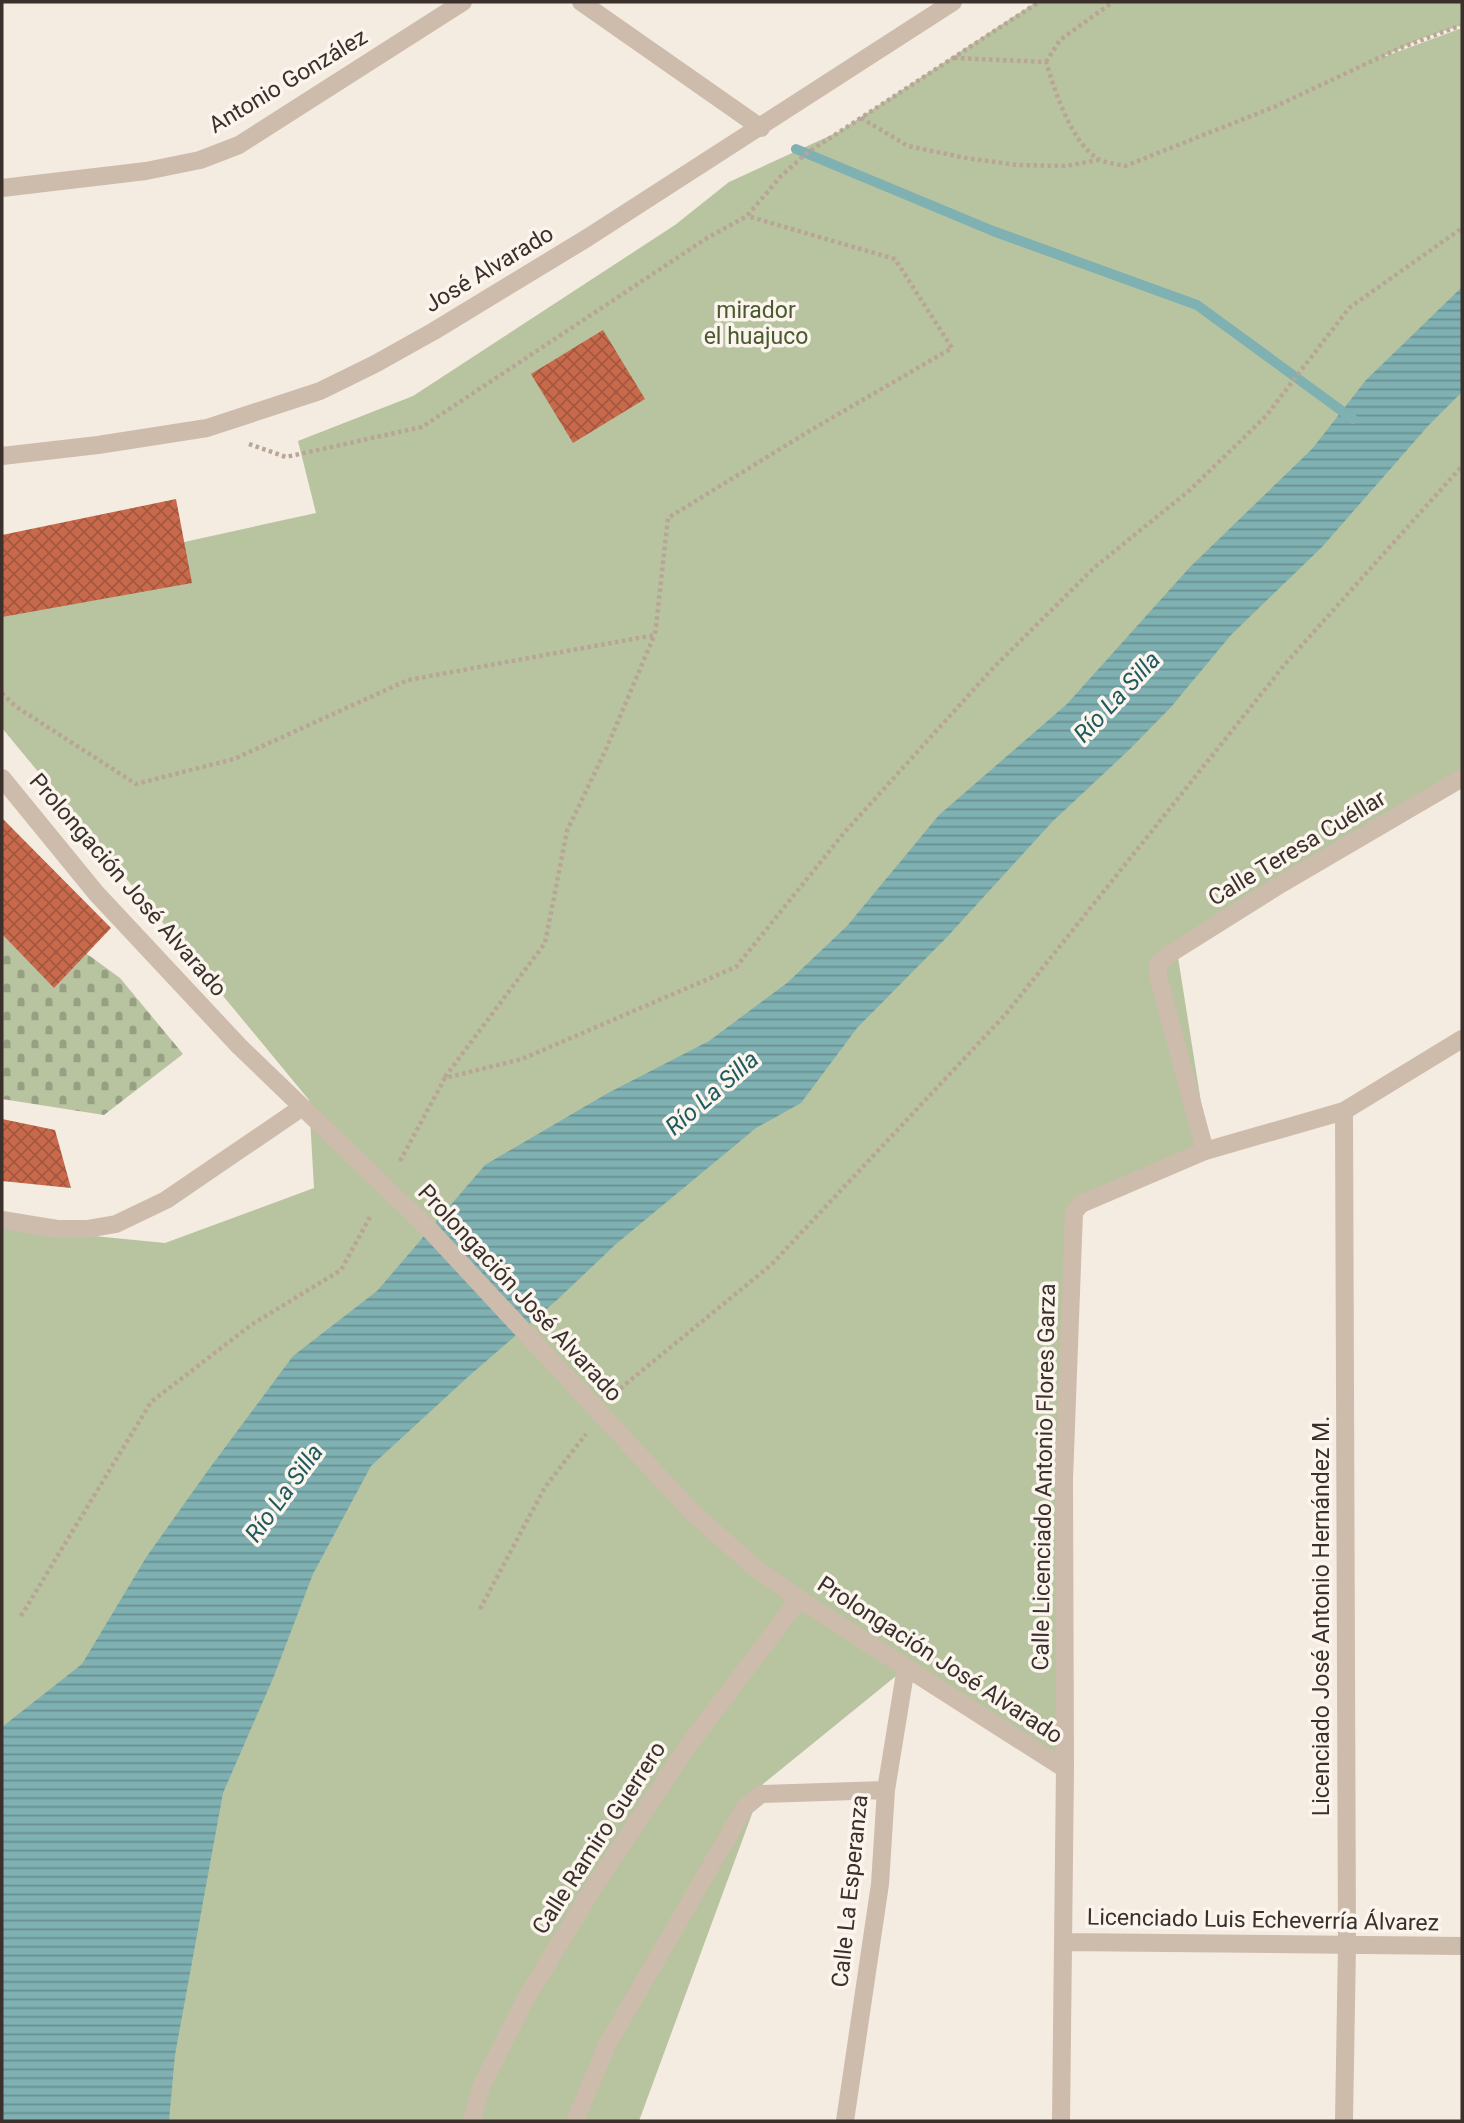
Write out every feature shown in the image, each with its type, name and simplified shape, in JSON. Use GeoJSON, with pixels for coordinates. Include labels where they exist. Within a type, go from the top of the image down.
{"type":"FeatureCollection","features":[{"type":"Feature","properties":{"kind":"street","name":"Antonio González"},"geometry":{"type":"LineString","coordinates":[[2,188],[146,171],[200,160],[239,145],[463,2]]}},
{"type":"Feature","properties":{"kind":"street"},"geometry":{"type":"LineString","coordinates":[[581,2],[761,128]]}},
{"type":"Feature","properties":{"kind":"street","name":"José Alvarado"},"geometry":{"type":"LineString","coordinates":[[2,456],[207,428],[320,391],[375,364],[564,252],[761,128],[953,2]]}},
{"type":"Feature","properties":{"kind":"street","name":"Prolongación José Alvarado"},"geometry":{"type":"LineString","coordinates":[[2,778],[96,893],[239,1046],[429,1229],[692,1511],[754,1567],[799,1599],[1065,1769]]}},
{"type":"Feature","properties":{"kind":"street","name":"Calle Teresa Cuéllar"},"geometry":{"type":"LineString","coordinates":[[1205,1151],[1158,976],[1158,964],[1281,884],[1462,778]]}},
{"type":"Feature","properties":{"kind":"street"},"geometry":{"type":"LineString","coordinates":[[1205,1151],[1345,1111],[1462,1039]]}},
{"type":"Feature","properties":{"kind":"street"},"geometry":{"type":"LineString","coordinates":[[2,1220],[57,1229],[116,1224],[166,1200],[301,1108]]}},
{"type":"Feature","properties":{"kind":"street","name":"Licenciado José Antonio Hernández M."},"geometry":{"type":"LineString","coordinates":[[1344,2121],[1347,1945],[1345,1111]]}},
{"type":"Feature","properties":{"kind":"street","name":"Calle Licenciado Antonio Flores Garza"},"geometry":{"type":"LineString","coordinates":[[1061,2121],[1065,1769],[1064,1479],[1074,1212],[1081,1203],[1205,1151]]}},
{"type":"Feature","properties":{"kind":"street","name":"Calle Ramiro Guerrero"},"geometry":{"type":"LineString","coordinates":[[472,2121],[481,2087],[525,2000],[592,1890],[685,1751],[799,1599]]}},
{"type":"Feature","properties":{"kind":"street","name":"Calle La Esperanza"},"geometry":{"type":"LineString","coordinates":[[845,2121],[880,1884],[886,1790],[906,1667]]}},
{"type":"Feature","properties":{"kind":"street"},"geometry":{"type":"LineString","coordinates":[[575,2121],[607,2045],[745,1807],[761,1794],[886,1790]]}},
{"type":"Feature","properties":{"kind":"street","name":"Licenciado Luis Echeverría Álvarez"},"geometry":{"type":"LineString","coordinates":[[1063,1942],[1462,1946]]}},
{"type":"Feature","properties":{"kind":"path"},"geometry":{"type":"LineString","coordinates":[[207,428],[286,457],[422,427],[707,239],[747,216],[780,176],[807,153],[1039,2]]}},
{"type":"Feature","properties":{"kind":"path"},"geometry":{"type":"LineString","coordinates":[[1046,62],[1060,40],[1113,2]]}},
{"type":"Feature","properties":{"kind":"path"},"geometry":{"type":"LineString","coordinates":[[861,117],[908,146],[966,158],[1065,166],[1099,160],[1125,166],[1273,107],[1400,48],[1462,25]]}},
{"type":"Feature","properties":{"kind":"path"},"geometry":{"type":"LineString","coordinates":[[952,58],[1046,62]]}},
{"type":"Feature","properties":{"kind":"path"},"geometry":{"type":"LineString","coordinates":[[1046,62],[1060,106],[1085,147],[1099,160]]}},
{"type":"Feature","properties":{"kind":"path"},"geometry":{"type":"LineString","coordinates":[[400,1161],[445,1078],[545,943],[567,831],[655,635],[668,518],[952,348],[895,259],[747,216]]}},
{"type":"Feature","properties":{"kind":"path"},"geometry":{"type":"LineString","coordinates":[[445,1078],[522,1059],[736,967],[844,832],[994,667],[1095,567],[1191,490],[1266,416],[1349,308],[1462,228]]}},
{"type":"Feature","properties":{"kind":"path"},"geometry":{"type":"LineString","coordinates":[[614,1397],[622,1387],[771,1265],[1005,1015],[1286,663],[1462,466]]}},
{"type":"Feature","properties":{"kind":"path"},"geometry":{"type":"LineString","coordinates":[[2,693],[15,706],[136,784],[234,759],[408,680],[655,635]]}},
{"type":"Feature","properties":{"kind":"path"},"geometry":{"type":"LineString","coordinates":[[21,1616],[151,1402],[251,1325],[341,1270],[371,1215]]}},
{"type":"Feature","properties":{"kind":"path"},"geometry":{"type":"LineString","coordinates":[[480,1609],[545,1487],[591,1427]]}},
{"type":"Feature","properties":{"kind":"green space","name":"mirador el huajuco"},"geometry":{"type":"Polygon","coordinates":[[[1036,2],[1462,2],[1462,25],[1420,39],[1378,59],[1462,28],[1462,782],[1177,951],[1207,1140],[1077,1214],[1065,1769],[912,1663],[763,1784],[639,2121],[2,2121],[2,1227],[165,1243],[314,1188],[309,1100],[2,728],[2,582],[316,513],[298,441],[413,396],[675,225],[729,182],[838,132],[1036,2]]]}},
{"type":"Feature","properties":{"kind":"green space"},"geometry":{"type":"Polygon","coordinates":[[[2,892],[120,978],[183,1054],[104,1115],[2,1099],[2,892]]]}},
{"type":"Feature","properties":{"kind":"water","name":"Río La Silla"},"geometry":{"type":"Polygon","coordinates":[[[1462,287],[1462,392],[1428,426],[1322,547],[1231,635],[1171,707],[1052,822],[948,936],[857,1028],[801,1103],[756,1128],[616,1244],[371,1466],[313,1574],[274,1676],[223,1793],[175,2055],[169,2121],[2,2121],[2,1727],[82,1664],[147,1556],[293,1356],[377,1291],[485,1165],[608,1093],[709,1041],[787,983],[847,926],[939,815],[1067,704],[1190,567],[1312,449],[1366,380],[1462,287]]]}},
{"type":"Feature","properties":{"kind":"building"},"geometry":{"type":"Polygon","coordinates":[[[603,330],[645,399],[573,443],[531,374],[603,330]]]}},
{"type":"Feature","properties":{"kind":"building"},"geometry":{"type":"Polygon","coordinates":[[[176,499],[192,583],[2,617],[2,535],[176,499]]]}},
{"type":"Feature","properties":{"kind":"building"},"geometry":{"type":"Polygon","coordinates":[[[2,818],[111,928],[54,988],[2,934],[2,818]]]}},
{"type":"Feature","properties":{"kind":"building"},"geometry":{"type":"Polygon","coordinates":[[[2,1119],[55,1130],[71,1188],[2,1181],[2,1119]]]}},
{"type":"Feature","properties":{"kind":"waterway"},"geometry":{"type":"LineString","coordinates":[[796,149],[993,231],[1197,305],[1353,419]]}}]}
